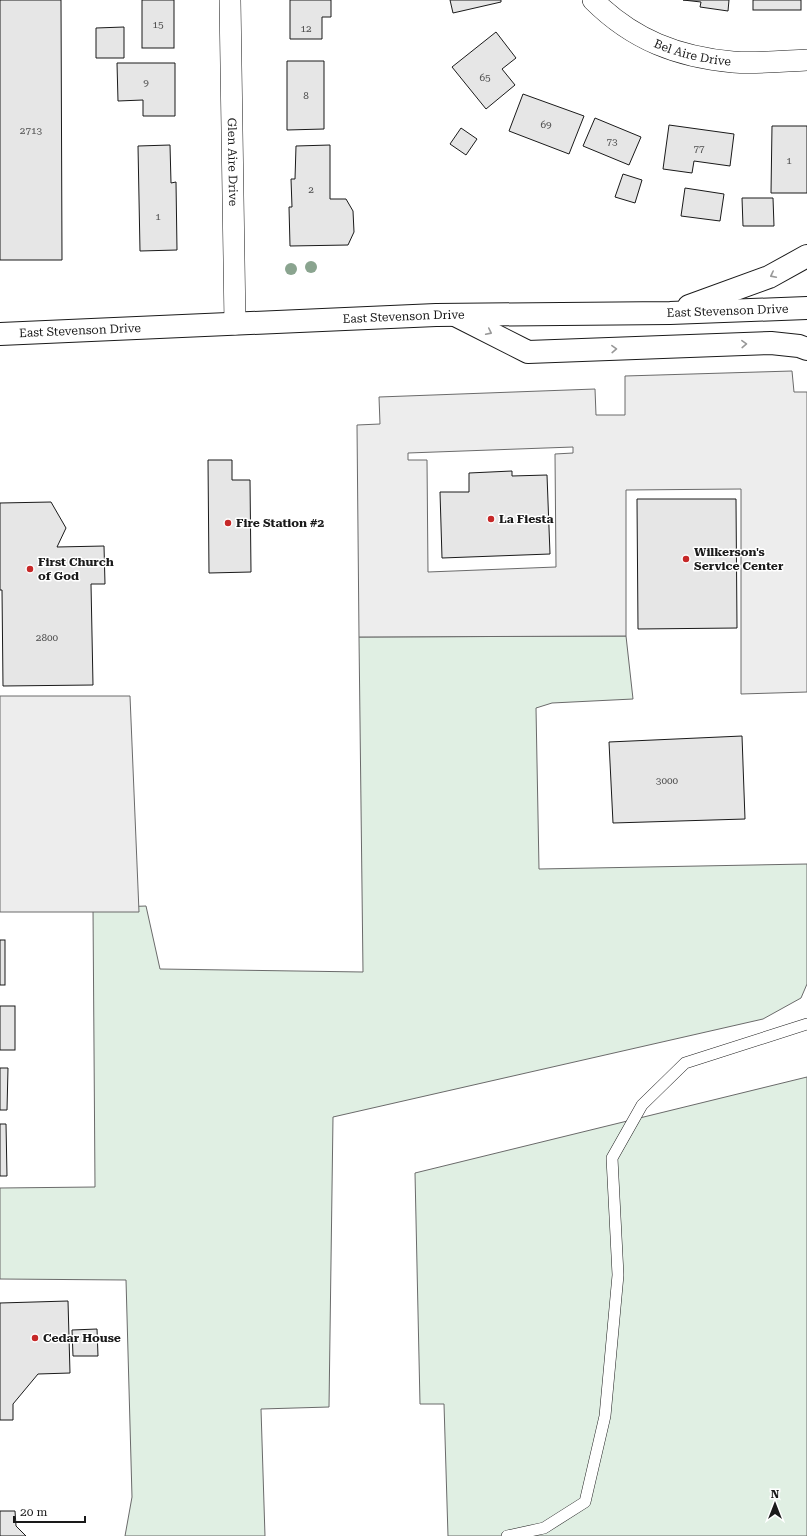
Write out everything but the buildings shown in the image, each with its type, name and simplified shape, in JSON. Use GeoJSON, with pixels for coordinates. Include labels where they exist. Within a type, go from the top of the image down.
{"type":"FeatureCollection","features":[{"type":"Feature","properties":{"kind":"main road"},"geometry":{"type":"LineString","coordinates":[[670,313],[769,277],[807,256]]}},
{"type":"Feature","properties":{"kind":"main road","name":"East Stevenson Drive"},"geometry":{"type":"LineString","coordinates":[[0,334],[454,315],[670,313],[807,308]]}},
{"type":"Feature","properties":{"kind":"main road"},"geometry":{"type":"LineString","coordinates":[[454,315],[528,352],[771,343],[799,346],[807,349]]}},
{"type":"Feature","properties":{"kind":"street","name":"Glen Aire Drive"},"geometry":{"type":"LineString","coordinates":[[230,0],[236,324]]}},
{"type":"Feature","properties":{"kind":"street","name":"Bel Aire Drive"},"geometry":{"type":"LineString","coordinates":[[594,0],[635,34],[682,53],[735,62],[807,60]]}},
{"type":"Feature","properties":{"kind":"lane"},"geometry":{"type":"LineString","coordinates":[[507,1536],[544,1528],[585,1502],[605,1416],[618,1275],[612,1158],[642,1105],[685,1063],[807,1024]]}},
{"type":"Feature","properties":{"kind":"green space"},"geometry":{"type":"Polygon","coordinates":[[[626,636],[633,699],[552,703],[536,708],[539,869],[807,864],[807,984],[801,998],[763,1019],[333,1117],[329,1407],[261,1409],[265,1536],[125,1536],[132,1497],[126,1280],[0,1279],[0,1188],[95,1187],[93,908],[146,906],[160,969],[363,972],[359,637],[626,636]]]}},
{"type":"Feature","properties":{"kind":"green space"},"geometry":{"type":"Polygon","coordinates":[[[807,1077],[807,1536],[448,1536],[444,1404],[420,1404],[415,1173],[807,1077]]]}},
{"type":"Feature","properties":{"kind":"shaded area"},"geometry":{"type":"Polygon","coordinates":[[[792,371],[794,392],[807,392],[807,692],[741,694],[741,489],[626,490],[626,636],[359,637],[357,425],[380,424],[379,397],[595,389],[596,415],[625,415],[625,376],[792,371]],[[573,447],[408,453],[408,460],[427,460],[428,572],[556,567],[555,454],[573,453],[573,447]]]}},
{"type":"Feature","properties":{"kind":"shaded area"},"geometry":{"type":"Polygon","coordinates":[[[0,696],[130,696],[139,912],[0,912],[0,696]]]}},
{"type":"Feature","properties":{"kind":"place","name":"La Fiesta"},"geometry":{"type":"Point","coordinates":[491,519]}},
{"type":"Feature","properties":{"kind":"place","name":"Fire Station #2"},"geometry":{"type":"Point","coordinates":[228,523]}},
{"type":"Feature","properties":{"kind":"place","name":"Wilkerson's Service Center"},"geometry":{"type":"Point","coordinates":[686,559]}},
{"type":"Feature","properties":{"kind":"place","name":"First Church of God"},"geometry":{"type":"Point","coordinates":[30,569]}},
{"type":"Feature","properties":{"kind":"place","name":"Cedar House"},"geometry":{"type":"Point","coordinates":[35,1338]}}]}
